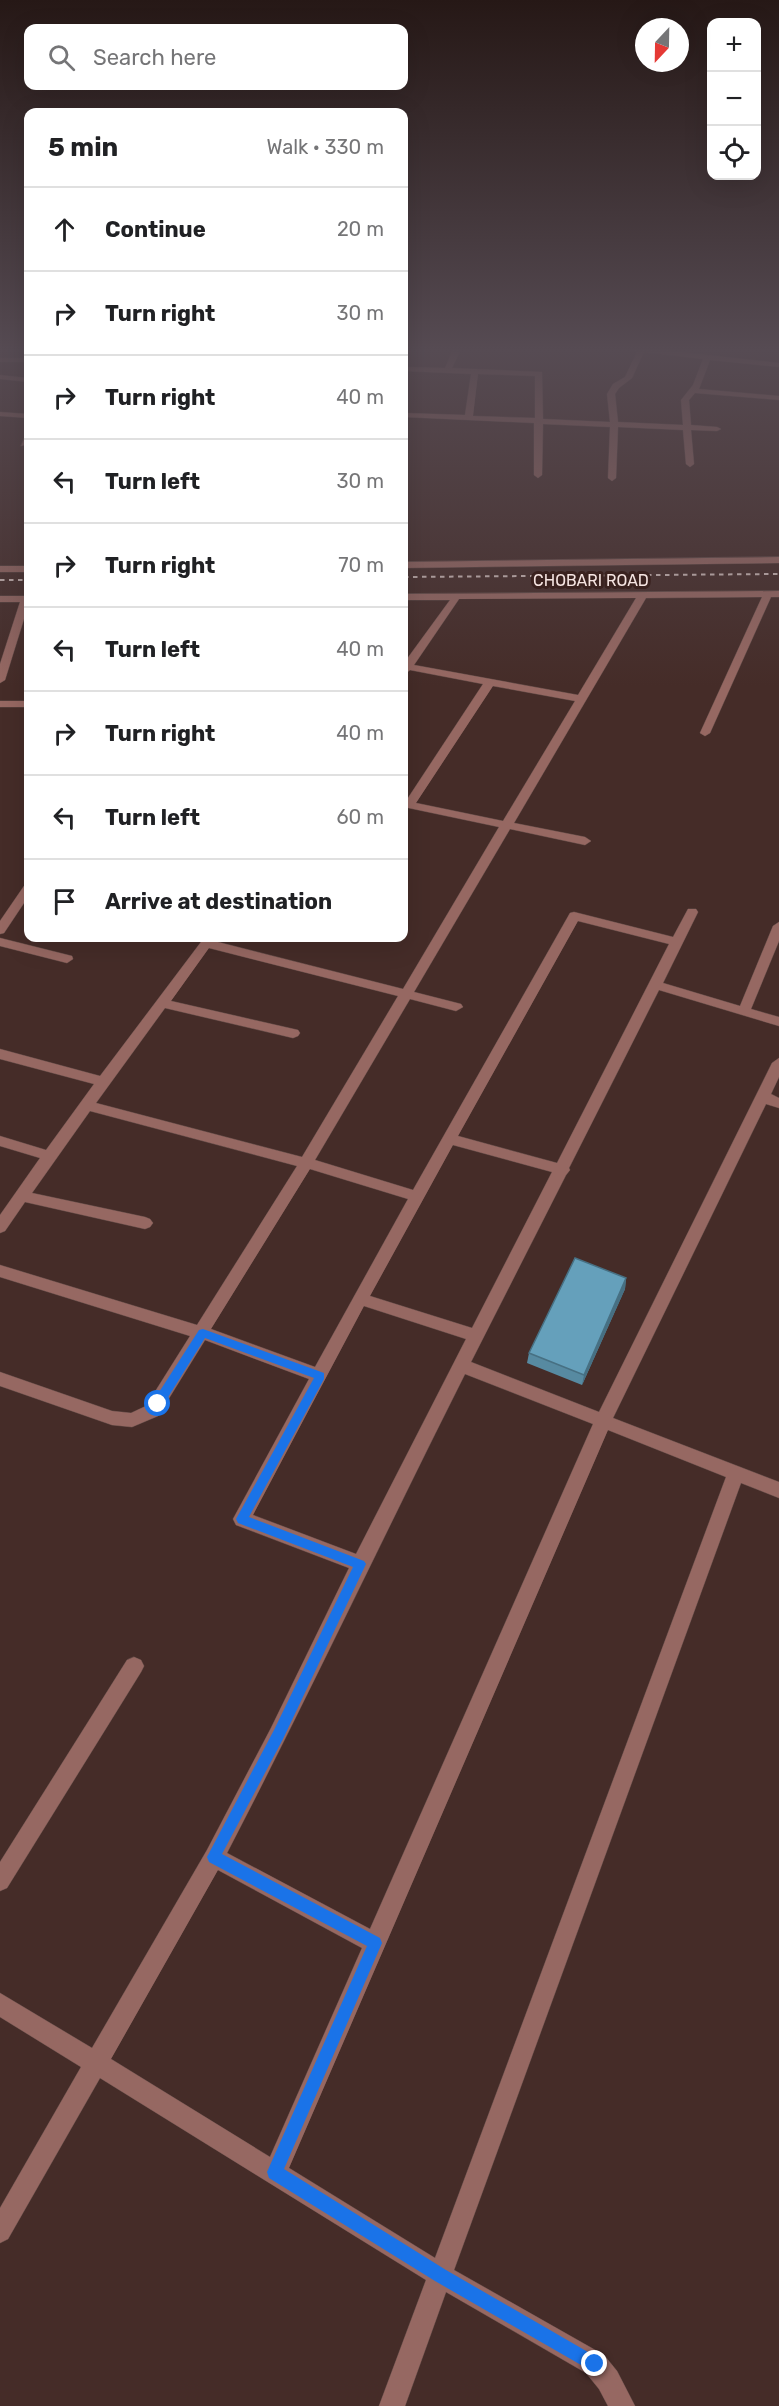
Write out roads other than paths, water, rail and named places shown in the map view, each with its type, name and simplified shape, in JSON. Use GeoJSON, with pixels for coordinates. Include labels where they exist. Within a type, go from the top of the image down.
{"type":"FeatureCollection","features":[{"type":"Feature","properties":{"kind":"street"},"geometry":{"type":"LineString","coordinates":[[538,461],[538,475]]}},
{"type":"Feature","properties":{"kind":"street"},"geometry":{"type":"LineString","coordinates":[[612,478],[613,461]]}},
{"type":"Feature","properties":{"kind":"street"},"geometry":{"type":"LineString","coordinates":[[408,565],[779,560]]}},
{"type":"Feature","properties":{"kind":"street"},"geometry":{"type":"LineString","coordinates":[[0,569],[24,569]]}},
{"type":"Feature","properties":{"kind":"street"},"geometry":{"type":"LineString","coordinates":[[705,733],[773,594]]}},
{"type":"Feature","properties":{"kind":"street","name":"CHOBARI ROAD"},"geometry":{"type":"LineString","coordinates":[[408,597],[773,594]]}},
{"type":"Feature","properties":{"kind":"street"},"geometry":{"type":"LineString","coordinates":[[0,1379],[112,1418],[138,1419],[152,1411],[158,1404],[306,1163],[405,993],[644,595]]}},
{"type":"Feature","properties":{"kind":"street"},"geometry":{"type":"LineString","coordinates":[[408,664],[458,596]]}},
{"type":"Feature","properties":{"kind":"street"},"geometry":{"type":"LineString","coordinates":[[0,599],[24,599]]}},
{"type":"Feature","properties":{"kind":"street"},"geometry":{"type":"LineString","coordinates":[[0,680],[24,608]]}},
{"type":"Feature","properties":{"kind":"street"},"geometry":{"type":"LineString","coordinates":[[408,668],[581,699]]}},
{"type":"Feature","properties":{"kind":"street"},"geometry":{"type":"LineString","coordinates":[[408,801],[490,682]]}},
{"type":"Feature","properties":{"kind":"street"},"geometry":{"type":"LineString","coordinates":[[0,704],[24,704]]}},
{"type":"Feature","properties":{"kind":"street"},"geometry":{"type":"LineString","coordinates":[[408,804],[585,842]]}},
{"type":"Feature","properties":{"kind":"street"},"geometry":{"type":"LineString","coordinates":[[2,924],[24,894]]}},
{"type":"Feature","properties":{"kind":"street"},"geometry":{"type":"LineString","coordinates":[[0,2231],[214,1857],[278,1735],[344,1602],[360,1564],[563,1170],[692,912]]}},
{"type":"Feature","properties":{"kind":"street"},"geometry":{"type":"LineString","coordinates":[[360,1564],[242,1519],[360,1299],[574,916],[677,942]]}},
{"type":"Feature","properties":{"kind":"street"},"geometry":{"type":"LineString","coordinates":[[744,1011],[777,934]]}},
{"type":"Feature","properties":{"kind":"street"},"geometry":{"type":"LineString","coordinates":[[0,942],[67,959]]}},
{"type":"Feature","properties":{"kind":"street"},"geometry":{"type":"LineString","coordinates":[[0,1227],[49,1156],[207,942]]}},
{"type":"Feature","properties":{"kind":"street"},"geometry":{"type":"LineString","coordinates":[[215,942],[456,1007]]}},
{"type":"Feature","properties":{"kind":"street"},"geometry":{"type":"LineString","coordinates":[[656,985],[779,1022]]}},
{"type":"Feature","properties":{"kind":"street"},"geometry":{"type":"LineString","coordinates":[[162,1003],[293,1033]]}},
{"type":"Feature","properties":{"kind":"street"},"geometry":{"type":"LineString","coordinates":[[0,1054],[103,1082]]}},
{"type":"Feature","properties":{"kind":"street"},"geometry":{"type":"LineString","coordinates":[[275,2172],[603,1420],[779,1063]]}},
{"type":"Feature","properties":{"kind":"street"},"geometry":{"type":"LineString","coordinates":[[763,1097],[779,1103]]}},
{"type":"Feature","properties":{"kind":"street"},"geometry":{"type":"LineString","coordinates":[[86,1105],[306,1163],[419,1197]]}},
{"type":"Feature","properties":{"kind":"street"},"geometry":{"type":"LineString","coordinates":[[451,1139],[563,1170]]}},
{"type":"Feature","properties":{"kind":"street"},"geometry":{"type":"LineString","coordinates":[[0,1141],[49,1156]]}},
{"type":"Feature","properties":{"kind":"street"},"geometry":{"type":"LineString","coordinates":[[21,1196],[145,1223]]}},
{"type":"Feature","properties":{"kind":"street"},"geometry":{"type":"LineString","coordinates":[[0,1271],[203,1333],[320,1376]]}},
{"type":"Feature","properties":{"kind":"street"},"geometry":{"type":"LineString","coordinates":[[360,1299],[477,1336]]}},
{"type":"Feature","properties":{"kind":"street"},"geometry":{"type":"LineString","coordinates":[[463,1366],[779,1490]]}},
{"type":"Feature","properties":{"kind":"street"},"geometry":{"type":"LineString","coordinates":[[392,2406],[736,1473]]}},
{"type":"Feature","properties":{"kind":"street"},"geometry":{"type":"LineString","coordinates":[[0,1881],[134,1666]]}},
{"type":"Feature","properties":{"kind":"street"},"geometry":{"type":"LineString","coordinates":[[214,1857],[375,1943]]}},
{"type":"Feature","properties":{"kind":"street"},"geometry":{"type":"LineString","coordinates":[[0,2004],[440,2275],[595,2364],[608,2380],[621,2406]]}},
{"type":"Feature","properties":{"kind":"railway"},"geometry":{"type":"LineString","coordinates":[[408,577],[779,574]]}},
{"type":"Feature","properties":{"kind":"railway"},"geometry":{"type":"LineString","coordinates":[[0,580],[24,580]]}}]}
